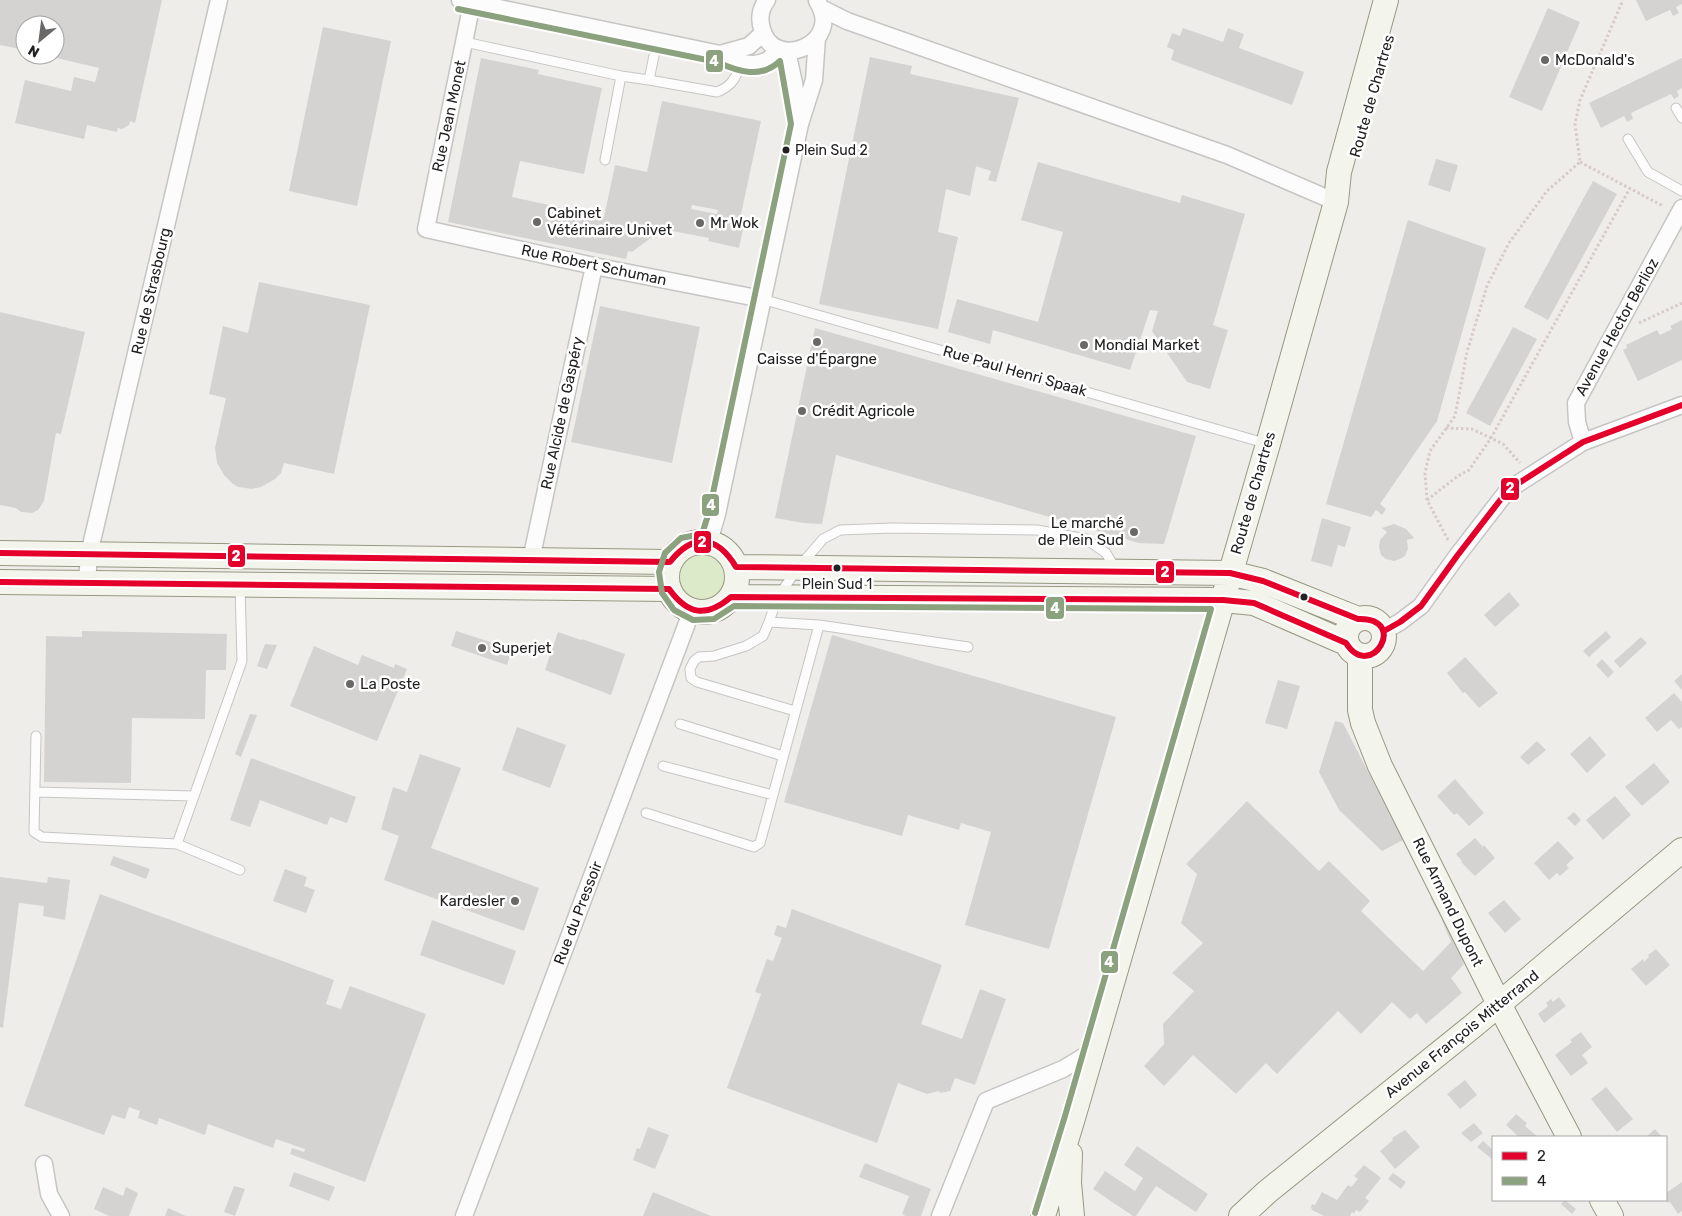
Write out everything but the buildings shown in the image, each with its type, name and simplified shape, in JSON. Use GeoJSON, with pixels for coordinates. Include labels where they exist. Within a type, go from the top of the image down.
{"type":"FeatureCollection","features":[{"type":"Feature","properties":{"kind":"street","name":"Rue de Strasbourg"},"geometry":{"type":"LineString","coordinates":[[87,583],[89,554],[219,0]]}},
{"type":"Feature","properties":{"kind":"street"},"geometry":{"type":"LineString","coordinates":[[767,0],[760,13],[763,33],[767,40],[783,50],[801,50],[810,45],[820,32],[847,21]]}},
{"type":"Feature","properties":{"kind":"street"},"geometry":{"type":"LineString","coordinates":[[466,1],[720,54],[741,63],[767,60],[783,50]]}},
{"type":"Feature","properties":{"kind":"street","name":"Rue Jean Monet"},"geometry":{"type":"LineString","coordinates":[[426,229],[465,42],[466,1]]}},
{"type":"Feature","properties":{"kind":"street"},"geometry":{"type":"LineString","coordinates":[[819,3],[847,21],[1228,155],[1336,202]]}},
{"type":"Feature","properties":{"kind":"street"},"geometry":{"type":"LineString","coordinates":[[709,542],[717,514],[800,124],[814,80],[823,22],[819,3]]}},
{"type":"Feature","properties":{"kind":"street","name":"Route de Chartres"},"geometry":{"type":"LineString","coordinates":[[1043,1216],[1268,444],[1336,202],[1339,172],[1390,8]]}},
{"type":"Feature","properties":{"kind":"street"},"geometry":{"type":"LineString","coordinates":[[720,54],[749,46],[763,33]]}},
{"type":"Feature","properties":{"kind":"street"},"geometry":{"type":"LineString","coordinates":[[783,50],[794,84],[800,124]]}},
{"type":"Feature","properties":{"kind":"street","name":"Avenue Hector Berlioz"},"geometry":{"type":"LineString","coordinates":[[1583,442],[1577,422],[1576,403],[1680,211]]}},
{"type":"Feature","properties":{"kind":"street","name":"Rue Robert Schuman"},"geometry":{"type":"LineString","coordinates":[[426,229],[594,266],[762,299]]}},
{"type":"Feature","properties":{"kind":"street","name":"Rue Alcide de Gaspéry"},"geometry":{"type":"LineString","coordinates":[[531,560],[594,266]]}},
{"type":"Feature","properties":{"kind":"street"},"geometry":{"type":"LineString","coordinates":[[1384,631],[1400,622],[1420,606],[1508,490],[1583,442],[1682,405]]}},
{"type":"Feature","properties":{"kind":"street"},"geometry":{"type":"LineString","coordinates":[[697,542],[709,542],[718,545],[732,558],[736,567],[737,577],[736,587],[731,597],[714,610],[703,612],[682,606],[669,589],[667,571],[670,562],[677,552],[686,545],[697,542]]}},
{"type":"Feature","properties":{"kind":"street"},"geometry":{"type":"LineString","coordinates":[[0,553],[670,562]]}},
{"type":"Feature","properties":{"kind":"street"},"geometry":{"type":"LineString","coordinates":[[736,567],[1230,573],[1263,581],[1358,619]]}},
{"type":"Feature","properties":{"kind":"street"},"geometry":{"type":"LineString","coordinates":[[1071,571],[1071,599]]}},
{"type":"Feature","properties":{"kind":"street"},"geometry":{"type":"LineString","coordinates":[[0,582],[669,589]]}},
{"type":"Feature","properties":{"kind":"street"},"geometry":{"type":"LineString","coordinates":[[731,597],[1223,600],[1254,603],[1353,649],[1372,655],[1377,652],[1384,642],[1384,631],[1376,621],[1364,618],[1358,619],[1349,626],[1346,631],[1353,649]]}},
{"type":"Feature","properties":{"kind":"street","name":"Rue du Pressoir"},"geometry":{"type":"LineString","coordinates":[[464,1216],[692,610]]}},
{"type":"Feature","properties":{"kind":"street","name":"Rue Armand Dupont"},"geometry":{"type":"LineString","coordinates":[[1353,649],[1360,710],[1363,723],[1380,766],[1499,1004],[1568,1136]]}},
{"type":"Feature","properties":{"kind":"street","name":"Avenue François Mitterrand"},"geometry":{"type":"LineString","coordinates":[[1241,1216],[1267,1192],[1499,1004],[1682,850]]}},
{"type":"Feature","properties":{"kind":"street"},"geometry":{"type":"LineString","coordinates":[[940,1216],[986,1101],[1063,1069],[1091,1052]]}},
{"type":"Feature","properties":{"kind":"street"},"geometry":{"type":"LineString","coordinates":[[1072,1216],[1069,1175],[1073,1118]]}},
{"type":"Feature","properties":{"kind":"street"},"geometry":{"type":"LineString","coordinates":[[44,1164],[49,1194],[61,1216]]}},
{"type":"Feature","properties":{"kind":"street"},"geometry":{"type":"LineString","coordinates":[[1228,1216],[1267,1192]]}},
{"type":"Feature","properties":{"kind":"street"},"geometry":{"type":"LineString","coordinates":[[1603,1201],[1611,1216]]}},
{"type":"Feature","properties":{"kind":"lane"},"geometry":{"type":"LineString","coordinates":[[649,80],[657,41]]}},
{"type":"Feature","properties":{"kind":"lane"},"geometry":{"type":"LineString","coordinates":[[465,42],[621,76],[717,92],[727,88],[735,80],[741,63]]}},
{"type":"Feature","properties":{"kind":"lane"},"geometry":{"type":"LineString","coordinates":[[605,160],[621,76]]}},
{"type":"Feature","properties":{"kind":"lane"},"geometry":{"type":"LineString","coordinates":[[1676,108],[1682,118]]}},
{"type":"Feature","properties":{"kind":"lane"},"geometry":{"type":"LineString","coordinates":[[1628,139],[1648,172],[1682,191]]}},
{"type":"Feature","properties":{"kind":"lane","name":"Rue Paul Henri Spaak"},"geometry":{"type":"LineString","coordinates":[[762,299],[1268,444]]}},
{"type":"Feature","properties":{"kind":"lane"},"geometry":{"type":"LineString","coordinates":[[795,711],[697,682],[691,678],[690,670],[694,661],[699,656],[714,656],[746,646],[763,636],[777,598],[798,568],[823,539],[840,530],[892,528],[1037,530],[1086,539],[1106,553],[1116,572]]}},
{"type":"Feature","properties":{"kind":"lane"},"geometry":{"type":"LineString","coordinates":[[177,844],[242,661],[240,585]]}},
{"type":"Feature","properties":{"kind":"lane"},"geometry":{"type":"LineString","coordinates":[[769,622],[819,625],[968,647]]}},
{"type":"Feature","properties":{"kind":"lane"},"geometry":{"type":"LineString","coordinates":[[646,813],[754,847],[760,843],[819,625]]}},
{"type":"Feature","properties":{"kind":"lane"},"geometry":{"type":"LineString","coordinates":[[680,724],[783,756]]}},
{"type":"Feature","properties":{"kind":"lane"},"geometry":{"type":"LineString","coordinates":[[36,736],[34,832],[42,836],[177,844],[240,870]]}},
{"type":"Feature","properties":{"kind":"lane"},"geometry":{"type":"LineString","coordinates":[[663,766],[773,795]]}},
{"type":"Feature","properties":{"kind":"lane"},"geometry":{"type":"LineString","coordinates":[[35,792],[194,796]]}},
{"type":"Feature","properties":{"kind":"path"},"geometry":{"type":"LineString","coordinates":[[1580,162],[1575,124],[1580,100],[1623,0]]}},
{"type":"Feature","properties":{"kind":"path"},"geometry":{"type":"LineString","coordinates":[[1580,162],[1680,211]]}},
{"type":"Feature","properties":{"kind":"path"},"geometry":{"type":"LineString","coordinates":[[1457,556],[1427,500],[1425,473],[1430,451],[1455,416],[1467,352],[1488,286],[1509,243],[1547,191],[1580,162]]}},
{"type":"Feature","properties":{"kind":"path"},"geometry":{"type":"LineString","coordinates":[[1427,500],[1458,476],[1469,470],[1491,438],[1630,188]]}},
{"type":"Feature","properties":{"kind":"path"},"geometry":{"type":"LineString","coordinates":[[1613,335],[1682,303]]}},
{"type":"Feature","properties":{"kind":"path"},"geometry":{"type":"LineString","coordinates":[[1445,428],[1472,429],[1503,444],[1531,475]]}},
{"type":"Feature","properties":{"kind":"green space"},"geometry":{"type":"Polygon","coordinates":[[[703,550],[714,552],[723,558],[729,567],[731,578],[729,589],[723,598],[714,604],[703,606],[692,604],[683,598],[677,589],[675,578],[677,567],[683,558],[692,552],[703,550]]]}},
{"type":"Feature","properties":{"kind":"transit line","name":"4"},"geometry":{"type":"LineString","coordinates":[[458,9],[717,62],[742,71],[758,72],[773,67],[780,61],[791,124],[709,512],[702,534],[681,538],[665,553],[659,572],[662,593],[674,610],[693,620],[714,619],[734,606],[1211,609],[1065,1116],[1035,1213]]}},
{"type":"Feature","properties":{"kind":"transit line","name":"2"},"geometry":{"type":"LineString","coordinates":[[1384,631],[1400,622],[1421,606],[1508,490],[1583,442],[1682,405]]}},
{"type":"Feature","properties":{"kind":"transit line","name":"2"},"geometry":{"type":"LineString","coordinates":[[0,553],[670,562],[687,546],[696,542],[704,542],[713,544],[721,549],[729,556],[736,567],[1230,573],[1263,581],[1358,619],[1373,621],[1382,628],[1384,636],[1381,645],[1374,652],[1366,656],[1356,653],[1346,643],[1254,603],[1223,600],[731,597],[713,608],[698,611],[683,604],[669,589],[0,582]]}},
{"type":"Feature","properties":{"kind":"place","name":"McDonald's"},"geometry":{"type":"Point","coordinates":[1545,60]}},
{"type":"Feature","properties":{"kind":"place","name":"Plein Sud 2"},"geometry":{"type":"Point","coordinates":[786,150]}},
{"type":"Feature","properties":{"kind":"place","name":"Cabinet Vétérinaire Univet"},"geometry":{"type":"Point","coordinates":[537,222]}},
{"type":"Feature","properties":{"kind":"place","name":"Mr Wok"},"geometry":{"type":"Point","coordinates":[700,223]}},
{"type":"Feature","properties":{"kind":"place","name":"Caisse d'Épargne"},"geometry":{"type":"Point","coordinates":[817,342]}},
{"type":"Feature","properties":{"kind":"place","name":"Mondial Market"},"geometry":{"type":"Point","coordinates":[1084,345]}},
{"type":"Feature","properties":{"kind":"place","name":"Crédit Agricole"},"geometry":{"type":"Point","coordinates":[802,411]}},
{"type":"Feature","properties":{"kind":"place","name":"Le marché de Plein Sud"},"geometry":{"type":"Point","coordinates":[1134,532]}},
{"type":"Feature","properties":{"kind":"place","name":"Plein Sud 1"},"geometry":{"type":"Point","coordinates":[837,568]}},
{"type":"Feature","properties":{"kind":"place","name":"Superjet"},"geometry":{"type":"Point","coordinates":[482,648]}},
{"type":"Feature","properties":{"kind":"place","name":"La Poste"},"geometry":{"type":"Point","coordinates":[350,684]}},
{"type":"Feature","properties":{"kind":"place","name":"Kardesler"},"geometry":{"type":"Point","coordinates":[515,901]}}]}
